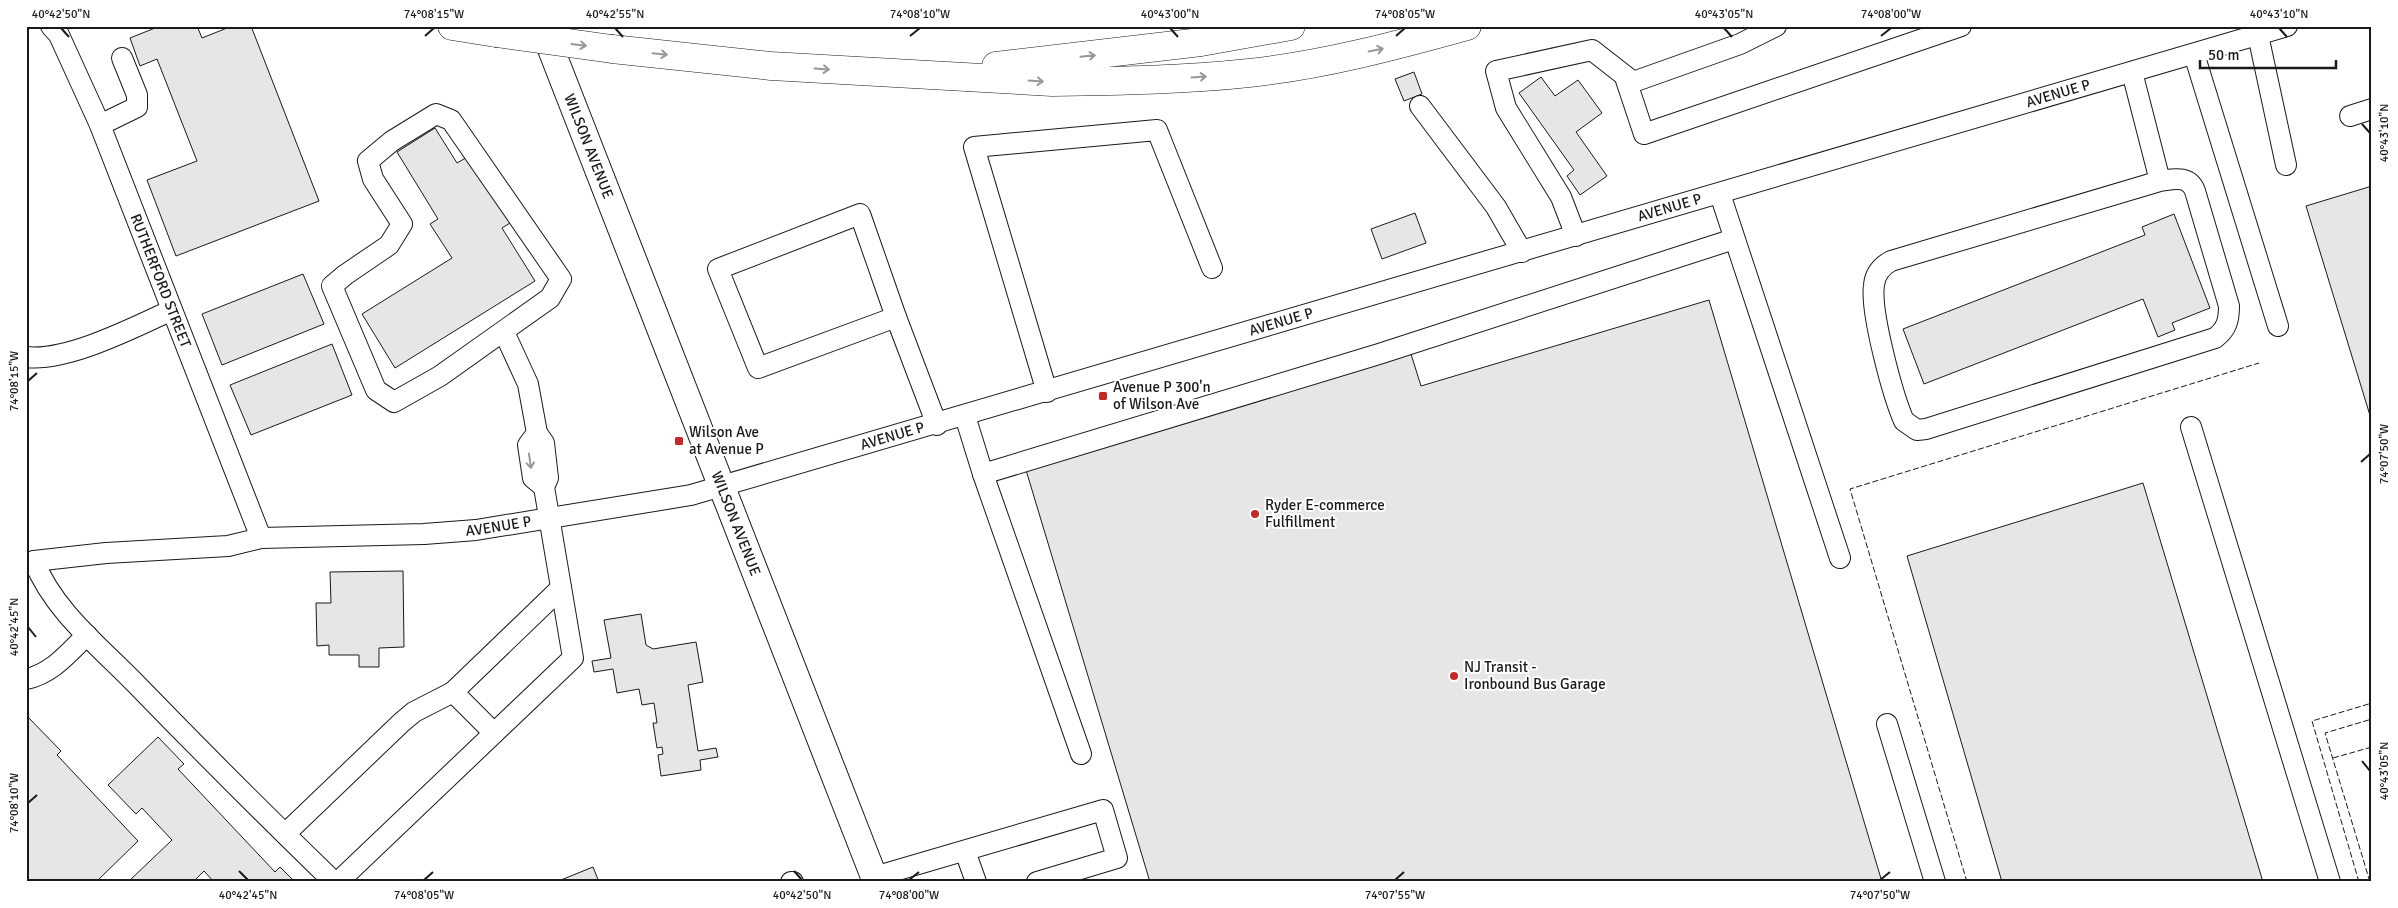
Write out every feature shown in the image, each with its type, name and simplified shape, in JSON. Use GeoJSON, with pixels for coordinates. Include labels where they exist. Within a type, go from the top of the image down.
{"type":"FeatureCollection","features":[{"type":"Feature","properties":{"kind":"highway"},"geometry":{"type":"LineString","coordinates":[[452,26],[612,49],[771,66],[1052,82],[1110,81],[1249,73],[1329,61],[1467,26]]}},
{"type":"Feature","properties":{"kind":"highway"},"geometry":{"type":"LineString","coordinates":[[935,74],[1201,42],[1291,26]]}},
{"type":"Feature","properties":{"kind":"main road","name":"WILSON AVENUE"},"geometry":{"type":"LineString","coordinates":[[542,26],[875,880]]}},
{"type":"Feature","properties":{"kind":"street","name":"RUTHERFORD STREET"},"geometry":{"type":"LineString","coordinates":[[51,26],[62,43],[100,125],[262,538]]}},
{"type":"Feature","properties":{"kind":"street"},"geometry":{"type":"LineString","coordinates":[[1576,236],[1561,197],[1506,108],[1496,71],[1592,50],[1632,82],[1740,44],[1776,26]]}},
{"type":"Feature","properties":{"kind":"street"},"geometry":{"type":"LineString","coordinates":[[1626,77],[1644,134],[1961,26]]}},
{"type":"Feature","properties":{"kind":"street","name":"AVENUE P"},"geometry":{"type":"LineString","coordinates":[[30,564],[106,553],[228,546],[262,538],[424,534],[476,530],[549,520],[689,496],[722,488],[2287,26]]}},
{"type":"Feature","properties":{"kind":"street"},"geometry":{"type":"LineString","coordinates":[[2258,35],[2286,164]]}},
{"type":"Feature","properties":{"kind":"street"},"geometry":{"type":"LineString","coordinates":[[2194,54],[2278,326]]}},
{"type":"Feature","properties":{"kind":"street"},"geometry":{"type":"LineString","coordinates":[[100,125],[137,107],[137,95],[122,58]]}},
{"type":"Feature","properties":{"kind":"street"},"geometry":{"type":"LineString","coordinates":[[2132,72],[2160,181]]}},
{"type":"Feature","properties":{"kind":"street"},"geometry":{"type":"LineString","coordinates":[[1420,106],[1501,214],[1522,252]]}},
{"type":"Feature","properties":{"kind":"street"},"geometry":{"type":"LineString","coordinates":[[2350,116],[2372,109]]}},
{"type":"Feature","properties":{"kind":"street"},"geometry":{"type":"LineString","coordinates":[[436,114],[451,120],[561,279],[550,298],[504,332],[440,376],[394,402],[376,390],[332,286],[345,274],[389,245],[402,224],[373,179],[368,161],[392,140],[436,114]]}},
{"type":"Feature","properties":{"kind":"street"},"geometry":{"type":"LineString","coordinates":[[1047,392],[974,147],[1157,130],[1212,268]]}},
{"type":"Feature","properties":{"kind":"street"},"geometry":{"type":"LineString","coordinates":[[2182,179],[2193,185],[2229,306],[2227,325],[2221,333],[2205,341],[1926,429],[1917,430],[1904,421],[1876,323],[1874,284],[1878,272],[1884,265],[1891,261],[2160,181],[2182,179]]}},
{"type":"Feature","properties":{"kind":"street"},"geometry":{"type":"LineString","coordinates":[[1720,194],[1840,558]]}},
{"type":"Feature","properties":{"kind":"street"},"geometry":{"type":"LineString","coordinates":[[896,317],[758,368],[718,269],[860,214],[936,425]]}},
{"type":"Feature","properties":{"kind":"street"},"geometry":{"type":"LineString","coordinates":[[983,474],[1379,354],[1734,239]]}},
{"type":"Feature","properties":{"kind":"street"},"geometry":{"type":"LineString","coordinates":[[26,357],[37,358],[87,347],[172,310]]}},
{"type":"Feature","properties":{"kind":"street"},"geometry":{"type":"LineString","coordinates":[[338,882],[573,658],[544,487],[533,478],[529,461],[528,445],[537,434],[528,384],[504,332]]}},
{"type":"Feature","properties":{"kind":"street"},"geometry":{"type":"LineString","coordinates":[[965,416],[983,474],[1081,754]]}},
{"type":"Feature","properties":{"kind":"street"},"geometry":{"type":"LineString","coordinates":[[2191,427],[2330,882]]}},
{"type":"Feature","properties":{"kind":"street"},"geometry":{"type":"LineString","coordinates":[[30,564],[42,583],[88,635],[334,882]]}},
{"type":"Feature","properties":{"kind":"street"},"geometry":{"type":"LineString","coordinates":[[285,834],[408,717],[453,692],[561,588]]}},
{"type":"Feature","properties":{"kind":"street"},"geometry":{"type":"LineString","coordinates":[[26,679],[51,669],[88,635]]}},
{"type":"Feature","properties":{"kind":"street"},"geometry":{"type":"LineString","coordinates":[[453,692],[494,733]]}},
{"type":"Feature","properties":{"kind":"street"},"geometry":{"type":"LineString","coordinates":[[1886,724],[1935,882]]}},
{"type":"Feature","properties":{"kind":"street"},"geometry":{"type":"LineString","coordinates":[[875,880],[1103,810],[1117,858],[1037,882]]}},
{"type":"Feature","properties":{"kind":"street"},"geometry":{"type":"LineString","coordinates":[[965,851],[976,882]]}},
{"type":"Feature","properties":{"kind":"building"},"geometry":{"type":"Polygon","coordinates":[[[160,26],[197,26],[202,38],[232,26],[251,26],[319,201],[176,256],[147,180],[197,161],[157,59],[140,66],[130,38],[160,26]]]}},
{"type":"Feature","properties":{"kind":"building"},"geometry":{"type":"Polygon","coordinates":[[[1414,72],[1422,94],[1404,101],[1395,79],[1414,72]]]}},
{"type":"Feature","properties":{"kind":"building"},"geometry":{"type":"Polygon","coordinates":[[[1541,77],[1555,96],[1578,80],[1602,113],[1576,132],[1607,176],[1580,195],[1567,176],[1574,170],[1519,93],[1541,77]]]}},
{"type":"Feature","properties":{"kind":"building"},"geometry":{"type":"Polygon","coordinates":[[[435,128],[457,163],[469,156],[510,223],[502,228],[535,281],[395,368],[362,314],[452,258],[430,224],[438,219],[397,152],[435,128]]]}},
{"type":"Feature","properties":{"kind":"building"},"geometry":{"type":"Polygon","coordinates":[[[2372,186],[2372,422],[2306,206],[2372,186]]]}},
{"type":"Feature","properties":{"kind":"building"},"geometry":{"type":"Polygon","coordinates":[[[1415,213],[1426,243],[1382,259],[1371,229],[1415,213]]]}},
{"type":"Feature","properties":{"kind":"building"},"geometry":{"type":"Polygon","coordinates":[[[2174,214],[2210,308],[2172,323],[2175,330],[2158,337],[2143,299],[1924,384],[1903,329],[2145,235],[2142,227],[2174,214]]]}},
{"type":"Feature","properties":{"kind":"building"},"geometry":{"type":"Polygon","coordinates":[[[303,274],[324,324],[222,365],[202,314],[303,274]]]}},
{"type":"Feature","properties":{"kind":"building","name":"NJ Transit - Ironbound Bus Garage"},"geometry":{"type":"Polygon","coordinates":[[[1709,300],[1882,882],[1150,882],[1026,470],[1411,354],[1421,386],[1709,300]]]}},
{"type":"Feature","properties":{"kind":"building"},"geometry":{"type":"Polygon","coordinates":[[[332,344],[352,395],[251,435],[230,385],[332,344]]]}},
{"type":"Feature","properties":{"kind":"building"},"geometry":{"type":"Polygon","coordinates":[[[2143,483],[2263,882],[2002,882],[1907,556],[2143,483]]]}},
{"type":"Feature","properties":{"kind":"building"},"geometry":{"type":"Polygon","coordinates":[[[403,571],[404,647],[379,648],[379,667],[359,667],[359,655],[329,655],[329,645],[317,646],[316,603],[331,603],[330,572],[403,571]]]}},
{"type":"Feature","properties":{"kind":"building"},"geometry":{"type":"Polygon","coordinates":[[[641,614],[646,645],[653,649],[696,642],[703,682],[688,685],[698,751],[716,748],[718,757],[700,760],[701,770],[661,776],[658,755],[663,754],[662,747],[657,748],[653,723],[657,723],[654,703],[642,705],[639,689],[617,693],[613,669],[594,672],[592,661],[611,658],[604,620],[641,614]]]}},
{"type":"Feature","properties":{"kind":"building"},"geometry":{"type":"Polygon","coordinates":[[[26,715],[61,751],[57,755],[138,841],[96,882],[26,882],[26,715]]]}},
{"type":"Feature","properties":{"kind":"building"},"geometry":{"type":"Polygon","coordinates":[[[158,737],[184,764],[178,769],[275,872],[280,867],[295,882],[214,882],[204,871],[193,882],[128,882],[172,840],[142,808],[136,814],[108,785],[158,737]]]}},
{"type":"Feature","properties":{"kind":"building"},"geometry":{"type":"Polygon","coordinates":[[[593,867],[599,882],[556,882],[593,867]]]}},
{"type":"Feature","properties":{"kind":"fence"},"geometry":{"type":"LineString","coordinates":[[1967,882],[1850,489],[2259,363]]}},
{"type":"Feature","properties":{"kind":"fence"},"geometry":{"type":"LineString","coordinates":[[2359,882],[2312,721],[2372,703]]}},
{"type":"Feature","properties":{"kind":"fence"},"geometry":{"type":"LineString","coordinates":[[2370,882],[2325,733],[2372,719]]}},
{"type":"Feature","properties":{"kind":"fence"},"geometry":{"type":"LineString","coordinates":[[2333,758],[2372,747]]}},
{"type":"Feature","properties":{"kind":"place","name":"Avenue P 300'n of Wilson Ave"},"geometry":{"type":"Point","coordinates":[1103,396]}},
{"type":"Feature","properties":{"kind":"place","name":"Wilson Ave at Avenue P"},"geometry":{"type":"Point","coordinates":[679,441]}},
{"type":"Feature","properties":{"kind":"place","name":"Ryder E-commerce Fulfillment"},"geometry":{"type":"Point","coordinates":[1255,514]}},
{"type":"Feature","properties":{"kind":"place","name":"NJ Transit - Ironbound Bus Garage"},"geometry":{"type":"Point","coordinates":[1454,676]}}]}
